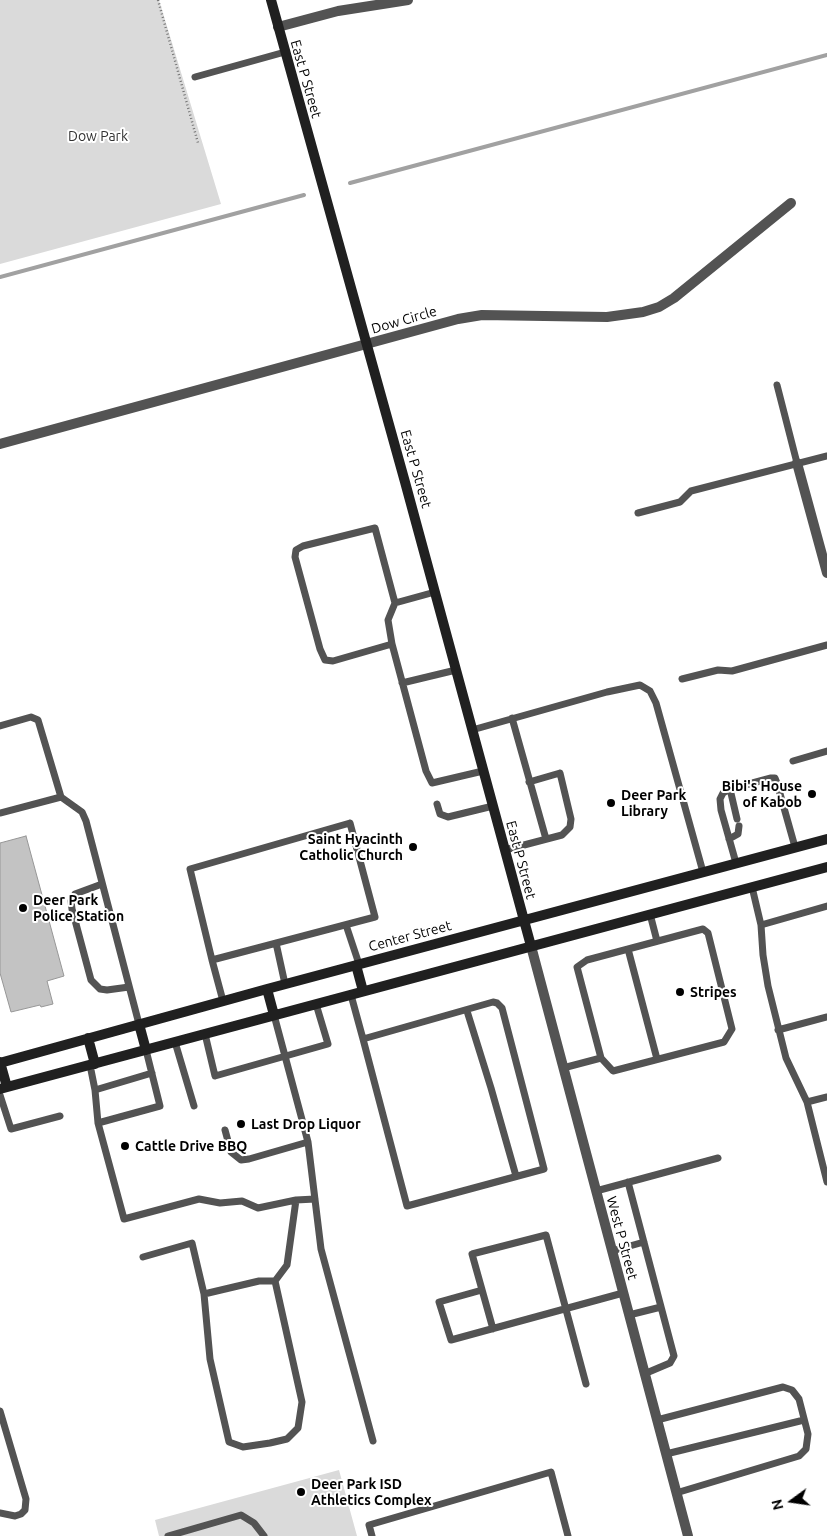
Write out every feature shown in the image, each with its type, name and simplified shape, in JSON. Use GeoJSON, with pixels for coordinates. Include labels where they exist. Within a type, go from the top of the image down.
{"type":"FeatureCollection","features":[{"type":"Feature","properties":{"kind":"main road","name":"East P Street"},"geometry":{"type":"LineString","coordinates":[[271,0],[435,592],[530,946]]}},
{"type":"Feature","properties":{"kind":"main road","name":"Center Street"},"geometry":{"type":"LineString","coordinates":[[0,1062],[827,839]]}},
{"type":"Feature","properties":{"kind":"main road"},"geometry":{"type":"LineString","coordinates":[[0,1062],[2,1090],[92,1064],[827,867]]}},
{"type":"Feature","properties":{"kind":"main road"},"geometry":{"type":"LineString","coordinates":[[358,964],[364,991]]}},
{"type":"Feature","properties":{"kind":"main road"},"geometry":{"type":"LineString","coordinates":[[267,989],[274,1015]]}},
{"type":"Feature","properties":{"kind":"main road"},"geometry":{"type":"LineString","coordinates":[[139,1024],[146,1050]]}},
{"type":"Feature","properties":{"kind":"main road"},"geometry":{"type":"LineString","coordinates":[[88,1038],[92,1064]]}},
{"type":"Feature","properties":{"kind":"street"},"geometry":{"type":"LineString","coordinates":[[278,27],[338,11],[408,0]]}},
{"type":"Feature","properties":{"kind":"street","name":"Dow Circle"},"geometry":{"type":"LineString","coordinates":[[0,444],[458,319],[482,315],[607,317],[643,312],[659,307],[674,298],[791,203]]}},
{"type":"Feature","properties":{"kind":"street"},"geometry":{"type":"LineString","coordinates":[[797,463],[827,573]]}},
{"type":"Feature","properties":{"kind":"street","name":"West P Street"},"geometry":{"type":"LineString","coordinates":[[530,946],[688,1536]]}},
{"type":"Feature","properties":{"kind":"lane"},"geometry":{"type":"LineString","coordinates":[[195,77],[285,52]]}},
{"type":"Feature","properties":{"kind":"lane"},"geometry":{"type":"LineString","coordinates":[[778,385],[797,463]]}},
{"type":"Feature","properties":{"kind":"lane"},"geometry":{"type":"LineString","coordinates":[[638,513],[680,502],[691,491],[827,456]]}},
{"type":"Feature","properties":{"kind":"lane"},"geometry":{"type":"LineString","coordinates":[[392,644],[333,661],[324,660],[295,557],[296,550],[303,546],[375,528],[395,602],[388,620],[392,644],[426,771],[433,786],[483,771]]}},
{"type":"Feature","properties":{"kind":"lane"},"geometry":{"type":"LineString","coordinates":[[395,602],[435,592]]}},
{"type":"Feature","properties":{"kind":"lane"},"geometry":{"type":"LineString","coordinates":[[682,679],[718,670],[732,670],[827,645]]}},
{"type":"Feature","properties":{"kind":"lane"},"geometry":{"type":"LineString","coordinates":[[402,683],[456,670]]}},
{"type":"Feature","properties":{"kind":"lane"},"geometry":{"type":"LineString","coordinates":[[472,730],[607,692],[640,686],[650,691],[656,703],[703,872]]}},
{"type":"Feature","properties":{"kind":"lane"},"geometry":{"type":"LineString","coordinates":[[0,726],[31,717],[38,720],[61,797],[82,812],[86,820],[139,1024]]}},
{"type":"Feature","properties":{"kind":"lane"},"geometry":{"type":"LineString","coordinates":[[512,718],[546,839]]}},
{"type":"Feature","properties":{"kind":"lane"},"geometry":{"type":"LineString","coordinates":[[793,761],[827,751]]}},
{"type":"Feature","properties":{"kind":"lane"},"geometry":{"type":"LineString","coordinates":[[504,850],[562,835],[570,827],[571,819],[560,774],[530,782]]}},
{"type":"Feature","properties":{"kind":"lane"},"geometry":{"type":"LineString","coordinates":[[736,863],[721,810],[720,799],[723,793],[730,789],[771,778],[775,778],[796,847]]}},
{"type":"Feature","properties":{"kind":"lane"},"geometry":{"type":"LineString","coordinates":[[729,838],[738,834],[738,822],[730,789]]}},
{"type":"Feature","properties":{"kind":"lane"},"geometry":{"type":"LineString","coordinates":[[0,813],[61,797]]}},
{"type":"Feature","properties":{"kind":"lane"},"geometry":{"type":"LineString","coordinates":[[438,804],[440,814],[448,818],[493,806]]}},
{"type":"Feature","properties":{"kind":"lane"},"geometry":{"type":"LineString","coordinates":[[212,960],[375,917],[350,823],[190,869],[212,960],[223,1001]]}},
{"type":"Feature","properties":{"kind":"lane"},"geometry":{"type":"LineString","coordinates":[[102,884],[75,894],[71,901],[72,910],[91,980],[100,989],[129,987]]}},
{"type":"Feature","properties":{"kind":"lane"},"geometry":{"type":"LineString","coordinates":[[752,887],[761,924],[763,955],[778,1030],[786,1058],[806,1102],[827,1182]]}},
{"type":"Feature","properties":{"kind":"lane"},"geometry":{"type":"LineString","coordinates":[[761,924],[827,906]]}},
{"type":"Feature","properties":{"kind":"lane"},"geometry":{"type":"LineString","coordinates":[[650,914],[658,941]]}},
{"type":"Feature","properties":{"kind":"lane"},"geometry":{"type":"LineString","coordinates":[[346,925],[358,964]]}},
{"type":"Feature","properties":{"kind":"lane"},"geometry":{"type":"LineString","coordinates":[[703,929],[708,933],[732,1029],[724,1042],[612,1071],[601,1058],[577,967],[587,960],[628,949],[703,929]]}},
{"type":"Feature","properties":{"kind":"lane"},"geometry":{"type":"LineString","coordinates":[[276,943],[285,984]]}},
{"type":"Feature","properties":{"kind":"lane"},"geometry":{"type":"LineString","coordinates":[[628,949],[657,1059]]}},
{"type":"Feature","properties":{"kind":"lane"},"geometry":{"type":"LineString","coordinates":[[352,994],[363,1039],[407,1206],[544,1169],[502,1008],[497,1003],[493,1002],[467,1011],[363,1039]]}},
{"type":"Feature","properties":{"kind":"lane"},"geometry":{"type":"LineString","coordinates":[[205,1034],[215,1076],[328,1044],[316,1004]]}},
{"type":"Feature","properties":{"kind":"lane"},"geometry":{"type":"LineString","coordinates":[[467,1011],[516,1176]]}},
{"type":"Feature","properties":{"kind":"lane"},"geometry":{"type":"LineString","coordinates":[[274,1015],[308,1142],[321,1249],[373,1441]]}},
{"type":"Feature","properties":{"kind":"lane"},"geometry":{"type":"LineString","coordinates":[[778,1030],[827,1017]]}},
{"type":"Feature","properties":{"kind":"lane"},"geometry":{"type":"LineString","coordinates":[[175,1042],[194,1106]]}},
{"type":"Feature","properties":{"kind":"lane"},"geometry":{"type":"LineString","coordinates":[[98,1123],[160,1106],[146,1050]]}},
{"type":"Feature","properties":{"kind":"lane"},"geometry":{"type":"LineString","coordinates":[[563,1068],[601,1058]]}},
{"type":"Feature","properties":{"kind":"lane"},"geometry":{"type":"LineString","coordinates":[[92,1064],[98,1123],[124,1219],[199,1199],[220,1203],[242,1201],[258,1208],[296,1200],[315,1199]]}},
{"type":"Feature","properties":{"kind":"lane"},"geometry":{"type":"LineString","coordinates":[[95,1090],[152,1073]]}},
{"type":"Feature","properties":{"kind":"lane"},"geometry":{"type":"LineString","coordinates":[[2,1090],[11,1129],[60,1116]]}},
{"type":"Feature","properties":{"kind":"lane"},"geometry":{"type":"LineString","coordinates":[[806,1102],[827,1097]]}},
{"type":"Feature","properties":{"kind":"lane"},"geometry":{"type":"LineString","coordinates":[[225,1130],[231,1152],[241,1160],[308,1142]]}},
{"type":"Feature","properties":{"kind":"lane"},"geometry":{"type":"LineString","coordinates":[[596,1191],[718,1158]]}},
{"type":"Feature","properties":{"kind":"lane"},"geometry":{"type":"LineString","coordinates":[[628,1182],[674,1356],[670,1363],[644,1374]]}},
{"type":"Feature","properties":{"kind":"lane"},"geometry":{"type":"LineString","coordinates":[[144,1257],[192,1243],[204,1294],[210,1358],[230,1442],[243,1447],[287,1439],[298,1428],[302,1402],[275,1281],[287,1265],[296,1200]]}},
{"type":"Feature","properties":{"kind":"lane"},"geometry":{"type":"LineString","coordinates":[[493,1329],[472,1254],[546,1235],[586,1384]]}},
{"type":"Feature","properties":{"kind":"lane"},"geometry":{"type":"LineString","coordinates":[[612,1251],[644,1242]]}},
{"type":"Feature","properties":{"kind":"lane"},"geometry":{"type":"LineString","coordinates":[[204,1294],[259,1281],[275,1281]]}},
{"type":"Feature","properties":{"kind":"lane"},"geometry":{"type":"LineString","coordinates":[[482,1290],[440,1302],[450,1340],[623,1293]]}},
{"type":"Feature","properties":{"kind":"lane"},"geometry":{"type":"LineString","coordinates":[[629,1315],[661,1307]]}},
{"type":"Feature","properties":{"kind":"lane"},"geometry":{"type":"LineString","coordinates":[[657,1420],[783,1387],[792,1390],[799,1399],[808,1434],[806,1449],[799,1456],[676,1493]]}},
{"type":"Feature","properties":{"kind":"lane"},"geometry":{"type":"LineString","coordinates":[[0,1411],[26,1499],[25,1510],[21,1514],[15,1516],[0,1513]]}},
{"type":"Feature","properties":{"kind":"lane"},"geometry":{"type":"LineString","coordinates":[[666,1454],[804,1420]]}},
{"type":"Feature","properties":{"kind":"lane"},"geometry":{"type":"LineString","coordinates":[[372,1536],[369,1525],[551,1472],[568,1536]]}},
{"type":"Feature","properties":{"kind":"lane"},"geometry":{"type":"LineString","coordinates":[[168,1536],[241,1516],[254,1523],[264,1536]]}},
{"type":"Feature","properties":{"kind":"path"},"geometry":{"type":"LineString","coordinates":[[158,0],[198,143]]}},
{"type":"Feature","properties":{"kind":"green space","name":"Dow Park"},"geometry":{"type":"Polygon","coordinates":[[[0,0],[159,0],[221,204],[0,264],[0,0]]]}},
{"type":"Feature","properties":{"kind":"green space","name":"Deer Park ISD Athletics Complex"},"geometry":{"type":"Polygon","coordinates":[[[339,1470],[357,1536],[159,1536],[155,1520],[339,1470]]]}},
{"type":"Feature","properties":{"kind":"building","name":"Deer Park Police Station"},"geometry":{"type":"Polygon","coordinates":[[[26,836],[64,976],[47,981],[53,1004],[11,1012],[0,973],[0,843],[26,836]]]}},
{"type":"Feature","properties":{"kind":"waterway"},"geometry":{"type":"LineString","coordinates":[[350,183],[827,55]]}},
{"type":"Feature","properties":{"kind":"waterway"},"geometry":{"type":"LineString","coordinates":[[0,277],[304,195]]}},
{"type":"Feature","properties":{"kind":"place","name":"Bibi's House of Kabob"},"geometry":{"type":"Point","coordinates":[812,794]}},
{"type":"Feature","properties":{"kind":"place","name":"Deer Park Library"},"geometry":{"type":"Point","coordinates":[611,803]}},
{"type":"Feature","properties":{"kind":"place","name":"Saint Hyacinth Catholic Church"},"geometry":{"type":"Point","coordinates":[413,847]}},
{"type":"Feature","properties":{"kind":"place","name":"Deer Park Police Station"},"geometry":{"type":"Point","coordinates":[23,908]}},
{"type":"Feature","properties":{"kind":"place","name":"Stripes"},"geometry":{"type":"Point","coordinates":[680,992]}},
{"type":"Feature","properties":{"kind":"place","name":"Last Drop Liquor"},"geometry":{"type":"Point","coordinates":[241,1124]}},
{"type":"Feature","properties":{"kind":"place","name":"Cattle Drive BBQ"},"geometry":{"type":"Point","coordinates":[125,1146]}},
{"type":"Feature","properties":{"kind":"place","name":"Deer Park ISD Athletics Complex"},"geometry":{"type":"Point","coordinates":[301,1492]}}]}
